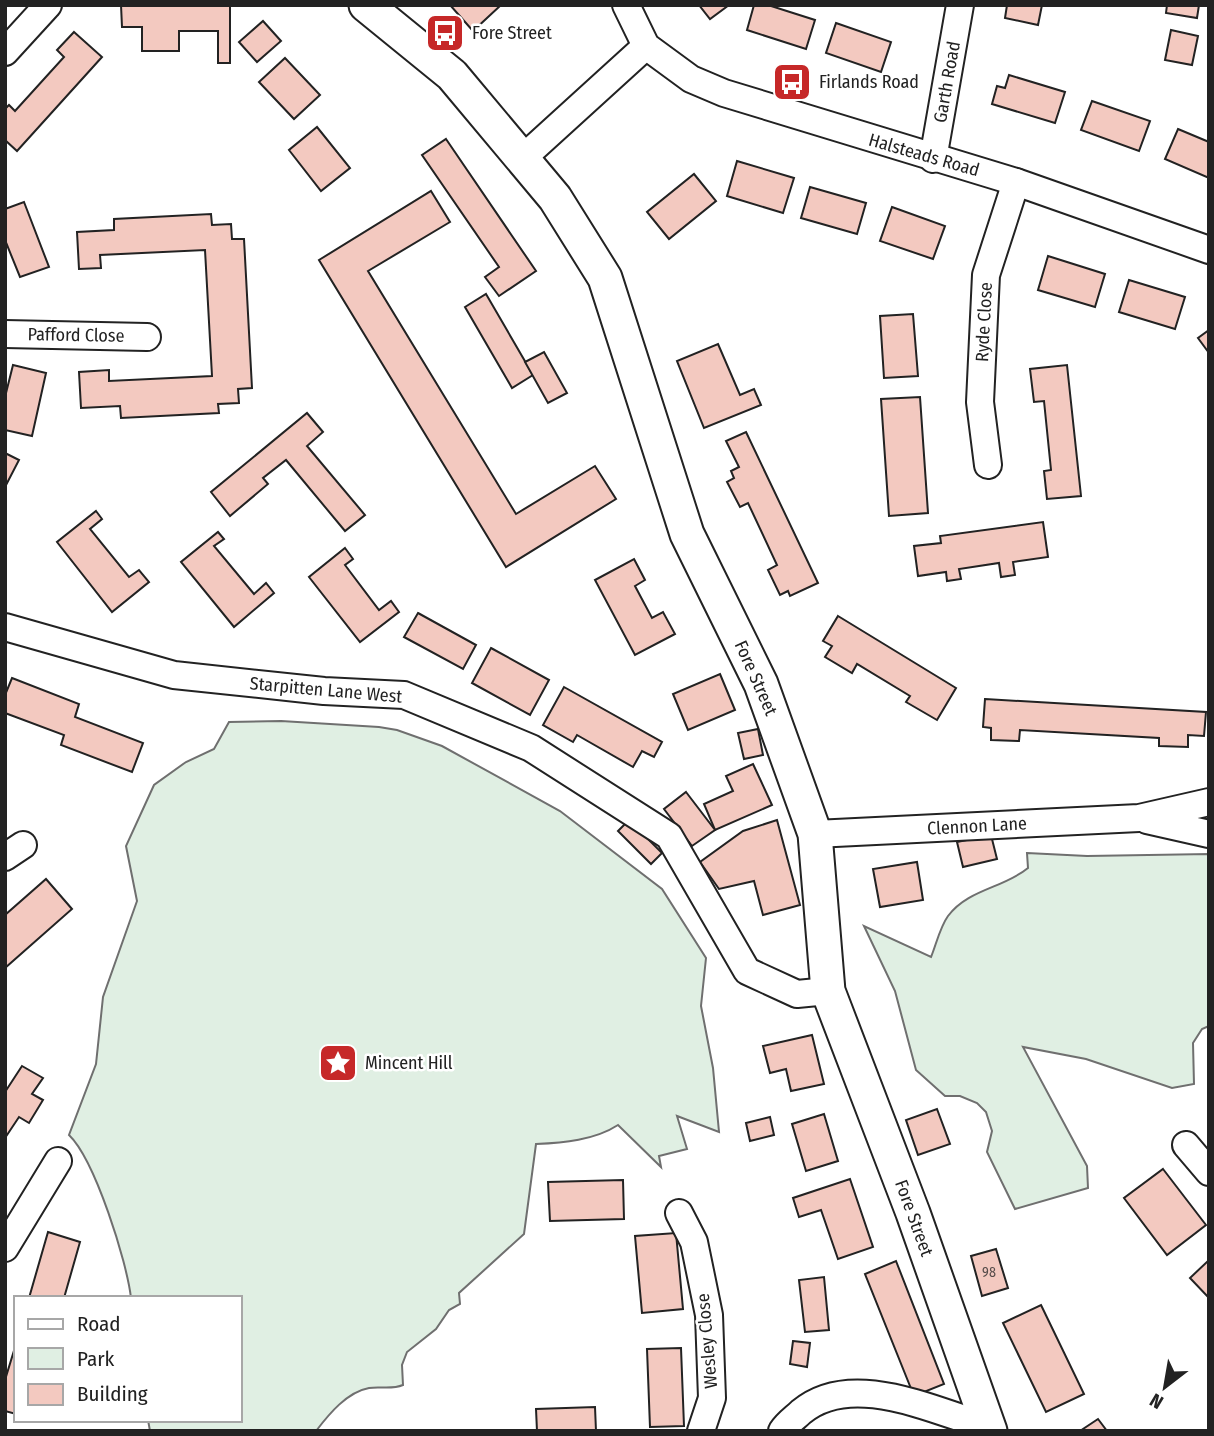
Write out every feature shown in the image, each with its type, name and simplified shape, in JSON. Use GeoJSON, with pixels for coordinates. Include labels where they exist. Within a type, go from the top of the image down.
{"type":"FeatureCollection","features":[{"type":"Feature","properties":{"kind":"street"},"geometry":{"type":"LineString","coordinates":[[5,52],[48,5]]}},
{"type":"Feature","properties":{"kind":"street","name":"Fore Street"},"geometry":{"type":"LineString","coordinates":[[366,5],[452,75],[555,198],[605,278],[687,534],[761,684],[815,834],[828,991],[913,1213],[988,1429]]}},
{"type":"Feature","properties":{"kind":"street","name":"Halsteads Road"},"geometry":{"type":"LineString","coordinates":[[626,5],[646,46],[691,79],[724,93],[933,159],[1016,182],[1209,250]]}},
{"type":"Feature","properties":{"kind":"street","name":"Garth Road"},"geometry":{"type":"LineString","coordinates":[[933,159],[960,5]]}},
{"type":"Feature","properties":{"kind":"street"},"geometry":{"type":"LineString","coordinates":[[524,158],[646,46]]}},
{"type":"Feature","properties":{"kind":"street","name":"Ryde Close"},"geometry":{"type":"LineString","coordinates":[[988,465],[980,401],[986,275],[1016,182]]}},
{"type":"Feature","properties":{"kind":"street","name":"Pafford Close"},"geometry":{"type":"LineString","coordinates":[[5,334],[147,337]]}},
{"type":"Feature","properties":{"kind":"street","name":"Starpitten Lane West"},"geometry":{"type":"LineString","coordinates":[[5,628],[174,676],[324,691],[404,695],[531,748],[669,836],[747,971],[797,994],[828,991]]}},
{"type":"Feature","properties":{"kind":"street","name":"Clennon Lane"},"geometry":{"type":"LineString","coordinates":[[815,834],[1139,818],[1209,802]]}},
{"type":"Feature","properties":{"kind":"street","name":"Clennon Lane"},"geometry":{"type":"LineString","coordinates":[[1139,818],[1209,834]]}},
{"type":"Feature","properties":{"kind":"street"},"geometry":{"type":"LineString","coordinates":[[1186,1144],[1209,1172]]}},
{"type":"Feature","properties":{"kind":"street"},"geometry":{"type":"LineString","coordinates":[[5,1248],[58,1161]]}},
{"type":"Feature","properties":{"kind":"street","name":"Wesley Close"},"geometry":{"type":"LineString","coordinates":[[679,1213],[694,1242],[709,1314],[712,1398],[701,1431]]}},
{"type":"Feature","properties":{"kind":"street"},"geometry":{"type":"LineString","coordinates":[[782,1431],[808,1407],[834,1394],[869,1392],[988,1429]]}},
{"type":"Feature","properties":{"kind":"green space"},"geometry":{"type":"Polygon","coordinates":[[[281,721],[379,727],[397,730],[442,746],[560,811],[662,889],[706,958],[701,1006],[713,1068],[719,1132],[677,1116],[687,1149],[659,1156],[661,1167],[618,1125],[568,1142],[536,1144],[524,1234],[459,1293],[460,1304],[449,1310],[436,1329],[407,1352],[402,1365],[403,1385],[369,1388],[353,1394],[333,1411],[316,1431],[150,1431],[148,1422],[242,1422],[242,1296],[131,1296],[123,1261],[99,1188],[79,1148],[69,1135],[96,1064],[103,997],[137,901],[126,846],[154,785],[186,762],[214,749],[229,722],[281,721]]]}},
{"type":"Feature","properties":{"kind":"green space"},"geometry":{"type":"Polygon","coordinates":[[[1027,853],[1087,856],[1209,854],[1209,1026],[1202,1029],[1193,1043],[1194,1084],[1172,1088],[1086,1059],[1023,1047],[1087,1166],[1088,1188],[1015,1209],[987,1152],[992,1131],[986,1112],[977,1103],[960,1096],[945,1096],[916,1070],[895,991],[864,926],[931,957],[943,925],[956,907],[1028,868],[1027,853]]]}},
{"type":"Feature","properties":{"kind":"building"},"geometry":{"type":"Polygon","coordinates":[[[121,5],[230,5],[230,63],[218,63],[218,31],[179,31],[179,51],[142,51],[142,27],[122,27],[121,5]]]}},
{"type":"Feature","properties":{"kind":"building"},"geometry":{"type":"Polygon","coordinates":[[[450,5],[501,5],[473,31],[450,5]]]}},
{"type":"Feature","properties":{"kind":"building"},"geometry":{"type":"Polygon","coordinates":[[[699,5],[729,5],[710,19],[699,5]]]}},
{"type":"Feature","properties":{"kind":"building"},"geometry":{"type":"Polygon","coordinates":[[[754,5],[768,5],[815,20],[806,49],[747,30],[754,5]]]}},
{"type":"Feature","properties":{"kind":"building"},"geometry":{"type":"Polygon","coordinates":[[[1007,5],[1042,5],[1038,25],[1005,18],[1007,5]]]}},
{"type":"Feature","properties":{"kind":"building"},"geometry":{"type":"Polygon","coordinates":[[[1167,5],[1199,5],[1197,18],[1166,13],[1167,5]]]}},
{"type":"Feature","properties":{"kind":"building"},"geometry":{"type":"Polygon","coordinates":[[[263,21],[281,41],[257,62],[239,42],[263,21]]]}},
{"type":"Feature","properties":{"kind":"building"},"geometry":{"type":"Polygon","coordinates":[[[836,23],[891,42],[881,72],[826,53],[836,23]]]}},
{"type":"Feature","properties":{"kind":"building"},"geometry":{"type":"Polygon","coordinates":[[[1171,30],[1198,36],[1192,65],[1165,60],[1171,30]]]}},
{"type":"Feature","properties":{"kind":"building"},"geometry":{"type":"Polygon","coordinates":[[[74,32],[102,57],[17,151],[5,140],[5,109],[9,105],[15,111],[64,57],[57,50],[74,32]]]}},
{"type":"Feature","properties":{"kind":"building"},"geometry":{"type":"Polygon","coordinates":[[[285,58],[320,95],[294,119],[259,82],[285,58]]]}},
{"type":"Feature","properties":{"kind":"building"},"geometry":{"type":"Polygon","coordinates":[[[1009,75],[1065,92],[1055,123],[992,104],[997,86],[1005,88],[1009,75]]]}},
{"type":"Feature","properties":{"kind":"building"},"geometry":{"type":"Polygon","coordinates":[[[1092,101],[1150,121],[1139,151],[1081,130],[1092,101]]]}},
{"type":"Feature","properties":{"kind":"building"},"geometry":{"type":"Polygon","coordinates":[[[317,127],[350,168],[321,191],[289,150],[317,127]]]}},
{"type":"Feature","properties":{"kind":"building"},"geometry":{"type":"Polygon","coordinates":[[[1178,129],[1209,142],[1209,178],[1165,159],[1178,129]]]}},
{"type":"Feature","properties":{"kind":"building"},"geometry":{"type":"Polygon","coordinates":[[[446,139],[536,271],[499,296],[485,277],[499,267],[422,155],[446,139]]]}},
{"type":"Feature","properties":{"kind":"building"},"geometry":{"type":"Polygon","coordinates":[[[737,161],[794,178],[783,213],[727,196],[737,161]]]}},
{"type":"Feature","properties":{"kind":"building"},"geometry":{"type":"Polygon","coordinates":[[[694,174],[716,201],[669,239],[647,212],[694,174]]]}},
{"type":"Feature","properties":{"kind":"building"},"geometry":{"type":"Polygon","coordinates":[[[810,187],[866,203],[857,234],[801,218],[810,187]]]}},
{"type":"Feature","properties":{"kind":"building"},"geometry":{"type":"Polygon","coordinates":[[[431,191],[450,222],[368,271],[516,514],[595,466],[616,499],[506,567],[319,260],[431,191]]]}},
{"type":"Feature","properties":{"kind":"building"},"geometry":{"type":"Polygon","coordinates":[[[24,202],[49,267],[20,277],[5,240],[5,209],[24,202]]]}},
{"type":"Feature","properties":{"kind":"building"},"geometry":{"type":"Polygon","coordinates":[[[892,207],[945,226],[933,259],[880,241],[892,207]]]}},
{"type":"Feature","properties":{"kind":"building"},"geometry":{"type":"Polygon","coordinates":[[[211,214],[212,225],[231,224],[232,239],[244,239],[252,388],[238,389],[239,403],[218,404],[219,413],[121,418],[120,406],[81,408],[79,372],[109,370],[109,381],[212,376],[205,250],[100,255],[101,268],[79,269],[77,232],[114,230],[114,219],[211,214]]]}},
{"type":"Feature","properties":{"kind":"building"},"geometry":{"type":"Polygon","coordinates":[[[1048,256],[1105,274],[1095,307],[1038,290],[1048,256]]]}},
{"type":"Feature","properties":{"kind":"building"},"geometry":{"type":"Polygon","coordinates":[[[1129,280],[1185,297],[1175,329],[1119,312],[1129,280]]]}},
{"type":"Feature","properties":{"kind":"building"},"geometry":{"type":"Polygon","coordinates":[[[486,294],[533,375],[512,388],[465,307],[486,294]]]}},
{"type":"Feature","properties":{"kind":"building"},"geometry":{"type":"Polygon","coordinates":[[[913,314],[918,376],[884,378],[880,316],[913,314]]]}},
{"type":"Feature","properties":{"kind":"building"},"geometry":{"type":"Polygon","coordinates":[[[1209,330],[1209,353],[1198,338],[1209,330]]]}},
{"type":"Feature","properties":{"kind":"building"},"geometry":{"type":"Polygon","coordinates":[[[718,344],[740,395],[754,389],[761,405],[704,428],[677,361],[718,344]]]}},
{"type":"Feature","properties":{"kind":"building"},"geometry":{"type":"Polygon","coordinates":[[[544,352],[567,393],[548,403],[525,362],[544,352]]]}},
{"type":"Feature","properties":{"kind":"building"},"geometry":{"type":"Polygon","coordinates":[[[13,365],[46,373],[32,436],[5,430],[5,397],[13,365]]]}},
{"type":"Feature","properties":{"kind":"building"},"geometry":{"type":"Polygon","coordinates":[[[1067,365],[1081,496],[1047,499],[1044,471],[1051,470],[1044,401],[1034,402],[1030,369],[1067,365]]]}},
{"type":"Feature","properties":{"kind":"building"},"geometry":{"type":"Polygon","coordinates":[[[920,397],[928,513],[889,516],[881,399],[920,397]]]}},
{"type":"Feature","properties":{"kind":"building"},"geometry":{"type":"Polygon","coordinates":[[[307,413],[323,432],[307,446],[365,515],[345,531],[286,460],[263,478],[268,484],[230,516],[211,492],[307,413]]]}},
{"type":"Feature","properties":{"kind":"building"},"geometry":{"type":"Polygon","coordinates":[[[746,432],[818,583],[790,596],[788,591],[780,595],[768,570],[777,565],[748,503],[740,507],[727,482],[734,478],[731,471],[739,467],[726,441],[746,432]]]}},
{"type":"Feature","properties":{"kind":"building"},"geometry":{"type":"Polygon","coordinates":[[[5,453],[19,460],[5,487],[5,453]]]}},
{"type":"Feature","properties":{"kind":"building"},"geometry":{"type":"Polygon","coordinates":[[[96,511],[102,519],[90,529],[129,577],[139,570],[149,582],[112,612],[57,542],[96,511]]]}},
{"type":"Feature","properties":{"kind":"building"},"geometry":{"type":"Polygon","coordinates":[[[1043,522],[1048,557],[1013,562],[1015,575],[1001,577],[999,563],[959,569],[961,579],[947,581],[946,572],[918,576],[914,546],[941,543],[940,536],[1043,522]]]}},
{"type":"Feature","properties":{"kind":"building"},"geometry":{"type":"Polygon","coordinates":[[[218,532],[224,539],[214,546],[254,594],[266,583],[274,593],[234,627],[181,562],[218,532]]]}},
{"type":"Feature","properties":{"kind":"building"},"geometry":{"type":"Polygon","coordinates":[[[345,548],[353,559],[345,565],[379,610],[391,601],[399,612],[360,642],[309,577],[345,548]]]}},
{"type":"Feature","properties":{"kind":"building"},"geometry":{"type":"Polygon","coordinates":[[[634,559],[645,580],[635,586],[652,618],[663,612],[675,634],[635,655],[595,580],[634,559]]]}},
{"type":"Feature","properties":{"kind":"building"},"geometry":{"type":"Polygon","coordinates":[[[418,613],[476,645],[463,669],[404,637],[418,613]]]}},
{"type":"Feature","properties":{"kind":"building"},"geometry":{"type":"Polygon","coordinates":[[[838,616],[956,688],[937,720],[906,702],[910,696],[857,664],[852,673],[825,657],[832,646],[823,641],[838,616]]]}},
{"type":"Feature","properties":{"kind":"building"},"geometry":{"type":"Polygon","coordinates":[[[491,648],[549,680],[530,715],[472,683],[491,648]]]}},
{"type":"Feature","properties":{"kind":"building"},"geometry":{"type":"Polygon","coordinates":[[[720,674],[735,710],[688,730],[673,694],[720,674]]]}},
{"type":"Feature","properties":{"kind":"building"},"geometry":{"type":"Polygon","coordinates":[[[12,678],[79,704],[75,717],[143,743],[132,772],[61,745],[64,735],[5,713],[5,695],[12,678]]]}},
{"type":"Feature","properties":{"kind":"building"},"geometry":{"type":"Polygon","coordinates":[[[564,687],[662,742],[654,757],[642,751],[633,767],[577,735],[573,742],[543,725],[564,687]]]}},
{"type":"Feature","properties":{"kind":"building"},"geometry":{"type":"Polygon","coordinates":[[[985,699],[1206,712],[1204,736],[1188,735],[1188,747],[1159,746],[1159,738],[1020,730],[1019,741],[991,740],[991,728],[983,727],[985,699]]]}},
{"type":"Feature","properties":{"kind":"building"},"geometry":{"type":"Polygon","coordinates":[[[758,729],[763,755],[744,759],[738,733],[758,729]]]}},
{"type":"Feature","properties":{"kind":"building"},"geometry":{"type":"Polygon","coordinates":[[[753,764],[772,805],[715,830],[704,804],[733,791],[726,776],[753,764]]]}},
{"type":"Feature","properties":{"kind":"building"},"geometry":{"type":"Polygon","coordinates":[[[686,792],[715,830],[692,846],[664,809],[686,792]]]}},
{"type":"Feature","properties":{"kind":"building"},"geometry":{"type":"Polygon","coordinates":[[[629,820],[662,853],[651,864],[618,831],[629,820]]]}},
{"type":"Feature","properties":{"kind":"building"},"geometry":{"type":"Polygon","coordinates":[[[777,820],[800,905],[763,915],[754,881],[719,889],[700,862],[743,831],[777,820]]]}},
{"type":"Feature","properties":{"kind":"building"},"geometry":{"type":"Polygon","coordinates":[[[991,835],[997,859],[963,867],[957,842],[991,835]]]}},
{"type":"Feature","properties":{"kind":"building"},"geometry":{"type":"Polygon","coordinates":[[[917,862],[923,900],[880,907],[873,869],[917,862]]]}},
{"type":"Feature","properties":{"kind":"building"},"geometry":{"type":"Polygon","coordinates":[[[46,879],[72,909],[5,968],[5,915],[46,879]]]}},
{"type":"Feature","properties":{"kind":"building"},"geometry":{"type":"Polygon","coordinates":[[[812,1035],[824,1084],[791,1091],[786,1069],[770,1073],[763,1046],[812,1035]]]}},
{"type":"Feature","properties":{"kind":"building"},"geometry":{"type":"Polygon","coordinates":[[[22,1066],[43,1078],[32,1094],[43,1100],[29,1123],[19,1117],[5,1138],[5,1092],[22,1066]]]}},
{"type":"Feature","properties":{"kind":"building"},"geometry":{"type":"Polygon","coordinates":[[[937,1109],[950,1144],[918,1155],[906,1120],[937,1109]]]}},
{"type":"Feature","properties":{"kind":"building"},"geometry":{"type":"Polygon","coordinates":[[[824,1114],[838,1161],[806,1171],[792,1124],[824,1114]]]}},
{"type":"Feature","properties":{"kind":"building"},"geometry":{"type":"Polygon","coordinates":[[[770,1117],[774,1135],[750,1141],[746,1123],[770,1117]]]}},
{"type":"Feature","properties":{"kind":"building"},"geometry":{"type":"Polygon","coordinates":[[[1163,1169],[1206,1225],[1167,1255],[1124,1198],[1163,1169]]]}},
{"type":"Feature","properties":{"kind":"building"},"geometry":{"type":"Polygon","coordinates":[[[850,1179],[873,1247],[838,1259],[821,1210],[799,1217],[793,1198],[850,1179]]]}},
{"type":"Feature","properties":{"kind":"building"},"geometry":{"type":"Polygon","coordinates":[[[623,1180],[624,1219],[550,1221],[548,1182],[623,1180]]]}},
{"type":"Feature","properties":{"kind":"building"},"geometry":{"type":"Polygon","coordinates":[[[48,1232],[80,1242],[65,1296],[30,1296],[48,1232]]]}},
{"type":"Feature","properties":{"kind":"building"},"geometry":{"type":"Polygon","coordinates":[[[676,1233],[683,1309],[642,1313],[635,1236],[676,1233]]]}},
{"type":"Feature","properties":{"kind":"building"},"geometry":{"type":"Polygon","coordinates":[[[996,1249],[1008,1288],[982,1296],[971,1256],[996,1249]]]}},
{"type":"Feature","properties":{"kind":"building"},"geometry":{"type":"Polygon","coordinates":[[[1209,1260],[1209,1298],[1190,1278],[1209,1260]]]}},
{"type":"Feature","properties":{"kind":"building"},"geometry":{"type":"Polygon","coordinates":[[[896,1261],[944,1384],[914,1396],[865,1274],[896,1261]]]}},
{"type":"Feature","properties":{"kind":"building"},"geometry":{"type":"Polygon","coordinates":[[[824,1277],[829,1330],[805,1332],[799,1280],[824,1277]]]}},
{"type":"Feature","properties":{"kind":"building"},"geometry":{"type":"Polygon","coordinates":[[[1041,1305],[1084,1394],[1046,1412],[1003,1323],[1041,1305]]]}},
{"type":"Feature","properties":{"kind":"building"},"geometry":{"type":"Polygon","coordinates":[[[793,1341],[810,1343],[807,1367],[790,1364],[793,1341]]]}},
{"type":"Feature","properties":{"kind":"building"},"geometry":{"type":"Polygon","coordinates":[[[681,1348],[684,1426],[650,1427],[647,1349],[681,1348]]]}},
{"type":"Feature","properties":{"kind":"building"},"geometry":{"type":"Polygon","coordinates":[[[14,1351],[14,1413],[5,1411],[5,1380],[14,1351]]]}},
{"type":"Feature","properties":{"kind":"building"},"geometry":{"type":"Polygon","coordinates":[[[595,1407],[596,1431],[537,1431],[536,1409],[595,1407]]]}},
{"type":"Feature","properties":{"kind":"building"},"geometry":{"type":"Polygon","coordinates":[[[1098,1419],[1107,1431],[1080,1431],[1098,1419]]]}},
{"type":"Feature","properties":{"kind":"place","name":"Fore Street"},"geometry":{"type":"Point","coordinates":[445,33]}},
{"type":"Feature","properties":{"kind":"place","name":"Firlands Road"},"geometry":{"type":"Point","coordinates":[792,82]}},
{"type":"Feature","properties":{"kind":"place","name":"Mincent Hill"},"geometry":{"type":"Point","coordinates":[338,1063]}}]}
